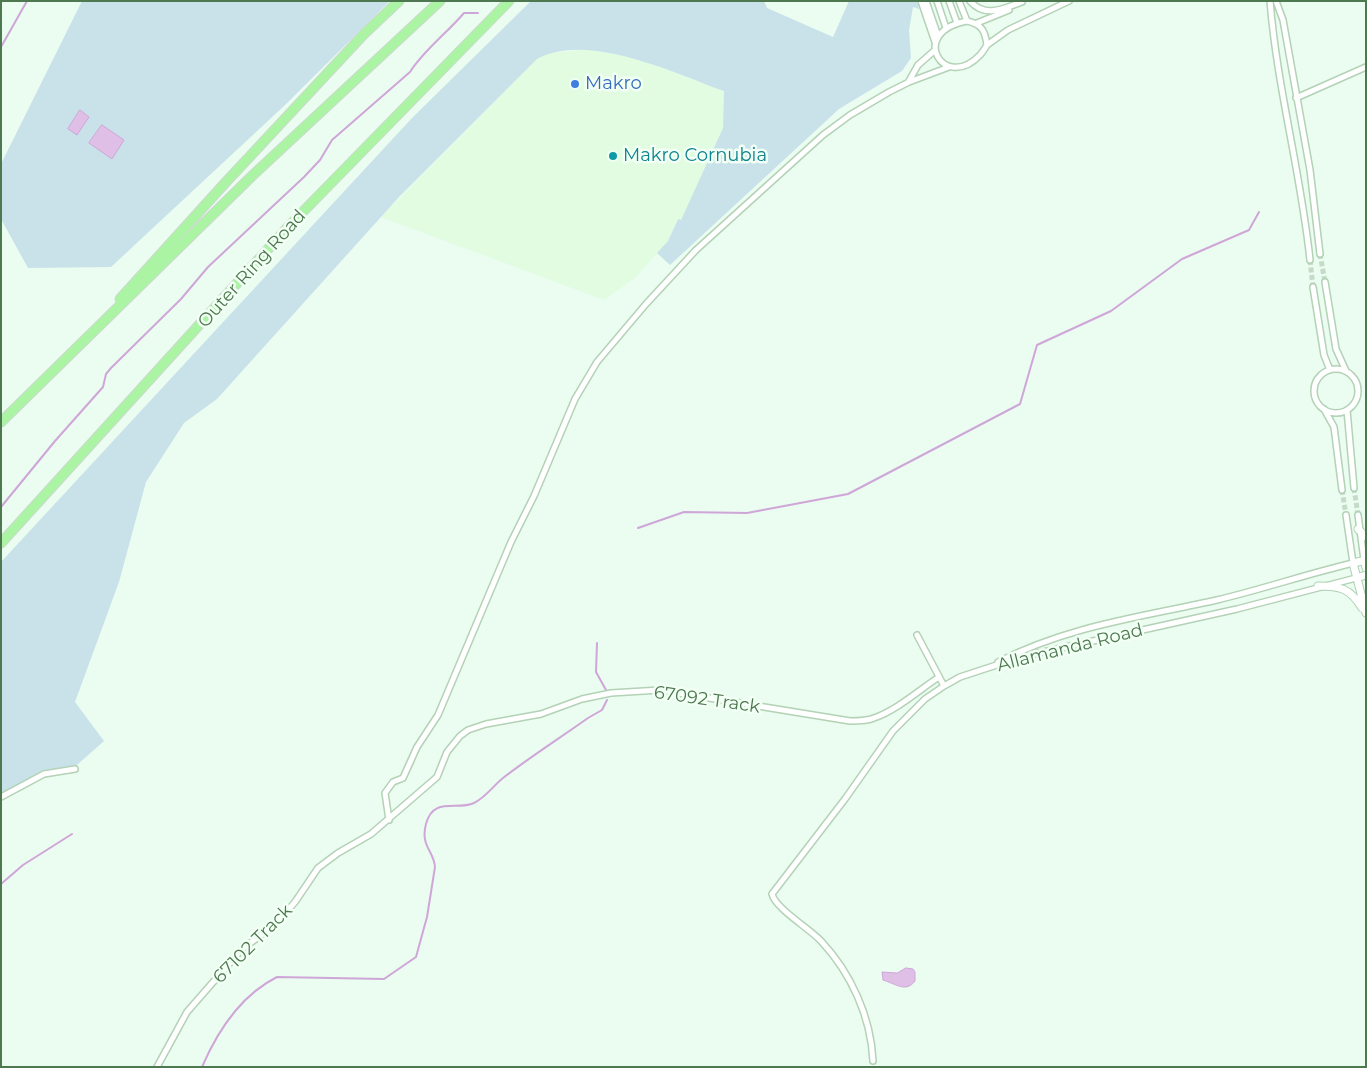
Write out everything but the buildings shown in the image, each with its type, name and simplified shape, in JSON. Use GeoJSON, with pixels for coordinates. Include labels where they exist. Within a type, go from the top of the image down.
{"type":"FeatureCollection","features":[{"type":"Feature","properties":{"kind":"highway"},"geometry":{"type":"LineString","coordinates":[[111,314],[123,294],[145,269],[364,34],[399,1]]}},
{"type":"Feature","properties":{"kind":"highway"},"geometry":{"type":"LineString","coordinates":[[1,422],[253,175],[440,1]]}},
{"type":"Feature","properties":{"kind":"highway","name":"Outer Ring Road"},"geometry":{"type":"LineString","coordinates":[[1,543],[296,219],[509,1]]}},
{"type":"Feature","properties":{"kind":"street"},"geometry":{"type":"LineString","coordinates":[[921,1],[935,42]]}},
{"type":"Feature","properties":{"kind":"street"},"geometry":{"type":"LineString","coordinates":[[926,1],[938,36]]}},
{"type":"Feature","properties":{"kind":"street"},"geometry":{"type":"LineString","coordinates":[[937,1],[946,28]]}},
{"type":"Feature","properties":{"kind":"street"},"geometry":{"type":"LineString","coordinates":[[949,1],[958,23]]}},
{"type":"Feature","properties":{"kind":"street"},"geometry":{"type":"LineString","coordinates":[[959,1],[967,21]]}},
{"type":"Feature","properties":{"kind":"street"},"geometry":{"type":"LineString","coordinates":[[970,1],[976,8],[992,13],[1024,2]]}},
{"type":"Feature","properties":{"kind":"street"},"geometry":{"type":"LineString","coordinates":[[389,820],[385,793],[393,782],[402,778],[417,747],[438,715],[511,542],[534,496],[575,399],[598,362],[646,304],[696,250],[735,217],[786,168],[850,115],[909,82],[949,67],[966,64],[982,54],[987,46],[1008,30],[1069,1]]}},
{"type":"Feature","properties":{"kind":"street"},"geometry":{"type":"LineString","coordinates":[[1270,1],[1282,90],[1300,183],[1310,260]]}},
{"type":"Feature","properties":{"kind":"street"},"geometry":{"type":"LineString","coordinates":[[1276,1],[1285,27],[1310,170],[1320,254]]}},
{"type":"Feature","properties":{"kind":"street"},"geometry":{"type":"LineString","coordinates":[[949,67],[942,63],[934,51],[938,36],[946,28],[967,21],[977,23],[1024,2]]}},
{"type":"Feature","properties":{"kind":"street"},"geometry":{"type":"LineString","coordinates":[[977,23],[984,31],[987,46]]}},
{"type":"Feature","properties":{"kind":"street"},"geometry":{"type":"LineString","coordinates":[[909,82],[918,65],[934,51]]}},
{"type":"Feature","properties":{"kind":"street"},"geometry":{"type":"LineString","coordinates":[[1296,98],[1366,67]]}},
{"type":"Feature","properties":{"kind":"street"},"geometry":{"type":"LineString","coordinates":[[1323,408],[1336,412],[1347,410],[1355,402],[1358,390],[1355,379],[1346,371],[1336,349],[1326,282]]}},
{"type":"Feature","properties":{"kind":"street"},"geometry":{"type":"LineString","coordinates":[[1313,287],[1322,347],[1330,370]]}},
{"type":"Feature","properties":{"kind":"street"},"geometry":{"type":"LineString","coordinates":[[1342,490],[1334,427],[1315,396],[1314,388],[1320,376],[1330,370],[1346,371]]}},
{"type":"Feature","properties":{"kind":"street"},"geometry":{"type":"LineString","coordinates":[[1347,410],[1354,488]]}},
{"type":"Feature","properties":{"kind":"street"},"geometry":{"type":"LineString","coordinates":[[1346,515],[1353,564],[1366,614]]}},
{"type":"Feature","properties":{"kind":"street"},"geometry":{"type":"LineString","coordinates":[[1353,564],[1365,563],[1358,529],[1358,515]]}},
{"type":"Feature","properties":{"kind":"street"},"geometry":{"type":"LineString","coordinates":[[1358,529],[1366,537]]}},
{"type":"Feature","properties":{"kind":"street","name":"Allamanda Road"},"geometry":{"type":"LineString","coordinates":[[984,669],[1012,655],[1077,630],[1122,618],[1233,596],[1306,574],[1353,564]]}},
{"type":"Feature","properties":{"kind":"street"},"geometry":{"type":"LineString","coordinates":[[1356,578],[1366,575]]}},
{"type":"Feature","properties":{"kind":"street","name":"Allamanda Road"},"geometry":{"type":"LineString","coordinates":[[984,669],[1021,657],[1228,611],[1318,586],[1356,578]]}},
{"type":"Feature","properties":{"kind":"street"},"geometry":{"type":"LineString","coordinates":[[1318,586],[1338,586],[1346,589],[1354,595],[1366,614]]}},
{"type":"Feature","properties":{"kind":"street"},"geometry":{"type":"LineString","coordinates":[[916,635],[944,686]]}},
{"type":"Feature","properties":{"kind":"street"},"geometry":{"type":"LineString","coordinates":[[872,1061],[872,1042],[862,1008],[839,963],[808,929],[776,903],[772,894],[845,799],[893,731],[925,699],[944,686],[960,677],[984,669]]}},
{"type":"Feature","properties":{"kind":"street","name":"67092 Track"},"geometry":{"type":"LineString","coordinates":[[447,752],[460,736],[478,726],[541,714],[582,699],[611,693],[660,690],[850,721],[874,718],[939,677]]}},
{"type":"Feature","properties":{"kind":"street","name":"67102 Track"},"geometry":{"type":"LineString","coordinates":[[157,1067],[187,1012],[242,949],[275,925],[295,902],[318,868],[338,853],[371,834],[437,777],[447,752]]}},
{"type":"Feature","properties":{"kind":"street"},"geometry":{"type":"LineString","coordinates":[[1,797],[44,774],[75,769]]}},
{"type":"Feature","properties":{"kind":"shaded area"},"geometry":{"type":"Polygon","coordinates":[[[82,1],[390,1],[284,106],[111,267],[28,268],[1,219],[1,164],[82,1]]]}},
{"type":"Feature","properties":{"kind":"shaded area"},"geometry":{"type":"Polygon","coordinates":[[[531,1],[764,1],[767,8],[833,37],[849,1],[917,1],[919,9],[913,7],[909,30],[911,58],[902,71],[839,109],[670,265],[657,253],[668,241],[678,219],[681,220],[723,128],[724,91],[656,66],[605,52],[580,50],[557,52],[537,59],[399,197],[217,399],[184,423],[146,482],[119,582],[75,702],[104,741],[77,765],[47,770],[1,793],[1,562],[412,118],[531,1]]]}},
{"type":"Feature","properties":{"kind":"shaded area"},"geometry":{"type":"Polygon","coordinates":[[[586,49],[635,58],[724,91],[723,128],[681,220],[677,219],[668,241],[636,277],[604,300],[381,217],[537,59],[546,54],[586,49]]]}},
{"type":"Feature","properties":{"kind":"shaded area"},"geometry":{"type":"Polygon","coordinates":[[[80,110],[89,117],[77,135],[68,129],[80,110]]]}},
{"type":"Feature","properties":{"kind":"shaded area"},"geometry":{"type":"Polygon","coordinates":[[[102,125],[124,140],[112,159],[89,143],[102,125]]]}},
{"type":"Feature","properties":{"kind":"shaded area"},"geometry":{"type":"Polygon","coordinates":[[[906,968],[913,969],[915,972],[915,981],[912,985],[904,987],[883,980],[882,972],[897,973],[906,968]]]}},
{"type":"Feature","properties":{"kind":"waterway"},"geometry":{"type":"LineString","coordinates":[[1,47],[27,1]]}},
{"type":"Feature","properties":{"kind":"waterway"},"geometry":{"type":"LineString","coordinates":[[1,507],[55,441],[103,387],[106,374],[111,368],[181,299],[208,267],[304,177],[320,160],[332,140],[410,72],[422,56],[464,13],[478,13]]}},
{"type":"Feature","properties":{"kind":"waterway"},"geometry":{"type":"LineString","coordinates":[[638,528],[684,512],[747,513],[848,494],[1020,404],[1037,345],[1111,311],[1182,259],[1249,230],[1259,212]]}},
{"type":"Feature","properties":{"kind":"waterway"},"geometry":{"type":"LineString","coordinates":[[597,643],[596,672],[606,690]]}},
{"type":"Feature","properties":{"kind":"waterway"},"geometry":{"type":"LineString","coordinates":[[202,1067],[215,1040],[232,1015],[252,993],[277,977],[384,979],[416,957],[427,917],[435,867],[425,838],[429,815],[440,807],[467,805],[478,801],[513,770],[602,710],[607,700]]}},
{"type":"Feature","properties":{"kind":"waterway"},"geometry":{"type":"LineString","coordinates":[[1,884],[23,865],[72,834]]}},
{"type":"Feature","properties":{"kind":"tunnel"},"geometry":{"type":"LineString","coordinates":[[1320,254],[1325,282]]}},
{"type":"Feature","properties":{"kind":"tunnel"},"geometry":{"type":"LineString","coordinates":[[1310,260],[1313,287]]}},
{"type":"Feature","properties":{"kind":"tunnel"},"geometry":{"type":"LineString","coordinates":[[1354,488],[1358,515]]}},
{"type":"Feature","properties":{"kind":"tunnel"},"geometry":{"type":"LineString","coordinates":[[1342,490],[1346,515]]}},
{"type":"Feature","properties":{"kind":"place","name":"Makro"},"geometry":{"type":"Point","coordinates":[575,84]}},
{"type":"Feature","properties":{"kind":"place","name":"Makro Cornubia"},"geometry":{"type":"Point","coordinates":[613,156]}}]}
